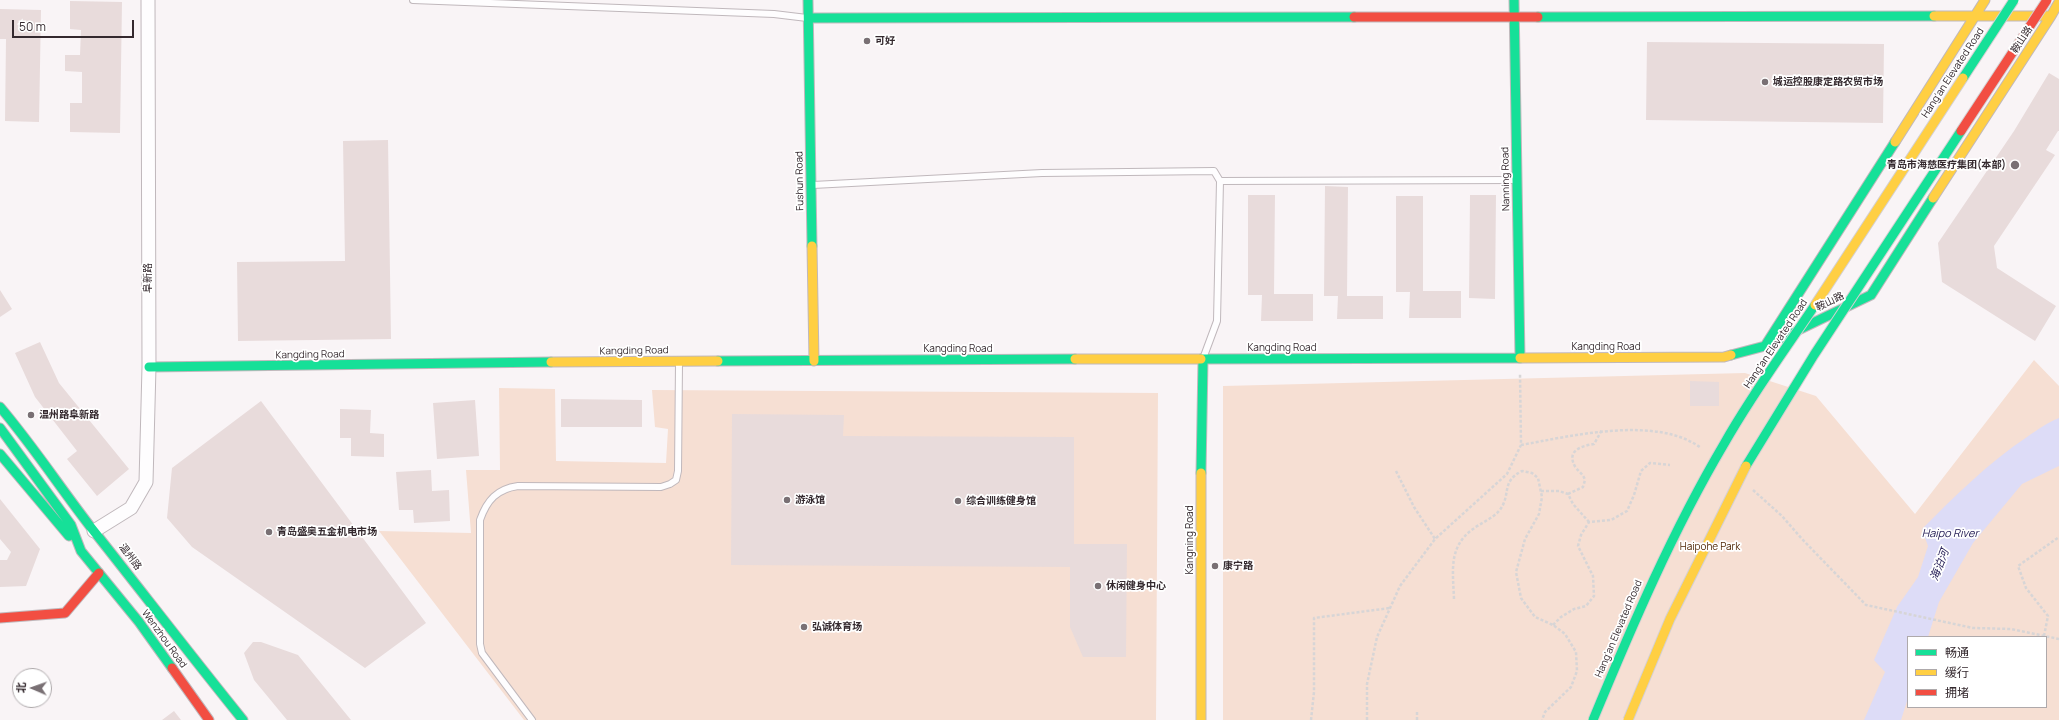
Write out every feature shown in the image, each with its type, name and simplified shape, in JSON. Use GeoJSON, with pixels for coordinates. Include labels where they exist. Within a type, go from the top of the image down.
{"type":"FeatureCollection","features":[{"type":"Feature","properties":{"kind":"main road","name":"Fushun Road"},"geometry":{"type":"LineString","coordinates":[[808,0],[814,361]]}},
{"type":"Feature","properties":{"kind":"main road","name":"Nanning Road"},"geometry":{"type":"LineString","coordinates":[[1514,0],[1520,358]]}},
{"type":"Feature","properties":{"kind":"main road"},"geometry":{"type":"LineString","coordinates":[[1765,346],[1985,0]]}},
{"type":"Feature","properties":{"kind":"main road","name":"Hang'an Elevated Road"},"geometry":{"type":"LineString","coordinates":[[1594,720],[1642,602],[1676,531],[1724,443],[2014,0]]}},
{"type":"Feature","properties":{"kind":"main road"},"geometry":{"type":"LineString","coordinates":[[1628,720],[1670,619],[1750,457],[1814,355],[2047,0]]}},
{"type":"Feature","properties":{"kind":"main road","name":"鞍山路"},"geometry":{"type":"LineString","coordinates":[[1765,346],[1871,295],[2059,2]]}},
{"type":"Feature","properties":{"kind":"main road","name":"鞍山路"},"geometry":{"type":"LineString","coordinates":[[809,18],[2051,16]]}},
{"type":"Feature","properties":{"kind":"main road","name":"Kangding Road"},"geometry":{"type":"LineString","coordinates":[[149,367],[679,361],[1724,357],[1765,346]]}},
{"type":"Feature","properties":{"kind":"main road","name":"Kangning Road"},"geometry":{"type":"LineString","coordinates":[[1201,720],[1200,564],[1203,360]]}},
{"type":"Feature","properties":{"kind":"main road","name":"温州路"},"geometry":{"type":"LineString","coordinates":[[0,407],[29,441],[94,531],[102,539],[179,641],[244,720]]}},
{"type":"Feature","properties":{"kind":"main road"},"geometry":{"type":"LineString","coordinates":[[0,428],[71,525],[81,551]]}},
{"type":"Feature","properties":{"kind":"main road"},"geometry":{"type":"LineString","coordinates":[[0,454],[99,573],[65,613],[0,618]]}},
{"type":"Feature","properties":{"kind":"main road","name":"Wenzhou Road"},"geometry":{"type":"LineString","coordinates":[[99,573],[139,622],[209,720]]}},
{"type":"Feature","properties":{"kind":"street","name":"阜新路"},"geometry":{"type":"LineString","coordinates":[[94,531],[131,508],[146,482],[149,367],[148,0]]}},
{"type":"Feature","properties":{"kind":"lane"},"geometry":{"type":"LineString","coordinates":[[413,0],[774,14],[809,18]]}},
{"type":"Feature","properties":{"kind":"lane"},"geometry":{"type":"LineString","coordinates":[[811,185],[1042,173],[1214,171],[1220,181],[1217,321],[1203,360]]}},
{"type":"Feature","properties":{"kind":"lane"},"geometry":{"type":"LineString","coordinates":[[1220,181],[1517,180]]}},
{"type":"Feature","properties":{"kind":"lane"},"geometry":{"type":"LineString","coordinates":[[532,720],[482,653],[480,644],[480,520],[484,508],[497,493],[508,487],[661,487],[676,480],[678,471],[679,361]]}},
{"type":"Feature","properties":{"kind":"path"},"geometry":{"type":"LineString","coordinates":[[1367,720],[1367,684],[1377,637],[1400,586],[1436,538],[1507,474],[1521,445],[1520,358]]}},
{"type":"Feature","properties":{"kind":"path"},"geometry":{"type":"LineString","coordinates":[[1568,494],[1583,486],[1585,480],[1583,474],[1576,468],[1573,460],[1574,452],[1578,447],[1594,444],[1602,430]]}},
{"type":"Feature","properties":{"kind":"path"},"geometry":{"type":"LineString","coordinates":[[1589,522],[1611,520],[1626,510],[1634,495],[1641,471],[1650,464],[1670,465]]}},
{"type":"Feature","properties":{"kind":"path"},"geometry":{"type":"LineString","coordinates":[[1396,471],[1414,507],[1436,538]]}},
{"type":"Feature","properties":{"kind":"path"},"geometry":{"type":"LineString","coordinates":[[1454,599],[1453,571],[1456,548],[1471,530],[1498,512],[1505,501],[1512,476],[1522,471],[1532,473],[1538,478],[1541,491],[1539,514],[1525,539],[1516,572],[1522,598],[1535,617],[1553,625],[1565,634],[1576,652],[1577,671],[1571,687],[1545,712],[1542,720]]}},
{"type":"Feature","properties":{"kind":"path"},"geometry":{"type":"LineString","coordinates":[[1541,491],[1559,491],[1568,494],[1573,504],[1589,522]]}},
{"type":"Feature","properties":{"kind":"path"},"geometry":{"type":"LineString","coordinates":[[1553,625],[1560,617],[1574,609],[1586,606],[1594,596],[1593,576],[1578,546],[1580,535],[1589,522]]}},
{"type":"Feature","properties":{"kind":"path"},"geometry":{"type":"LineString","coordinates":[[1866,605],[1964,626],[2011,629],[2044,636],[2048,616],[2026,588],[2018,566],[2059,537]]}},
{"type":"Feature","properties":{"kind":"path"},"geometry":{"type":"LineString","coordinates":[[1311,720],[1314,692],[1314,618],[1390,608]]}},
{"type":"Feature","properties":{"kind":"path"},"geometry":{"type":"LineString","coordinates":[[2047,637],[2059,640]]}},
{"type":"Feature","properties":{"kind":"path"},"geometry":{"type":"LineString","coordinates":[[1417,712],[1417,720]]}},
{"type":"Feature","properties":{"kind":"green space","name":"Haipohe Park"},"geometry":{"type":"Polygon","coordinates":[[[2034,360],[2059,386],[2059,720],[1223,720],[1223,386],[1745,373],[1816,396],[1915,514],[2034,360]]]}},
{"type":"Feature","properties":{"kind":"green space","name":"弘诚体育场"},"geometry":{"type":"Polygon","coordinates":[[[499,388],[555,389],[556,461],[666,463],[668,429],[655,427],[652,390],[1158,393],[1156,720],[524,720],[379,531],[471,533],[466,470],[500,470],[499,388]]]}},
{"type":"Feature","properties":{"kind":"water","name":"Haipo River"},"geometry":{"type":"Polygon","coordinates":[[[2059,418],[2059,466],[2022,484],[1973,543],[1939,602],[1928,636],[1907,636],[1907,701],[1901,720],[1864,720],[1885,672],[1874,660],[1897,607],[1918,577],[1928,546],[1922,529],[1959,492],[1985,469],[2013,447],[2059,418]]]}},
{"type":"Feature","properties":{"kind":"building"},"geometry":{"type":"Polygon","coordinates":[[[70,1],[122,2],[120,133],[70,132],[70,103],[82,103],[82,72],[65,71],[65,55],[80,55],[81,30],[70,29],[70,1]]]}},
{"type":"Feature","properties":{"kind":"building"},"geometry":{"type":"Polygon","coordinates":[[[0,9],[41,10],[39,122],[5,121],[6,39],[0,39],[0,9]]]}},
{"type":"Feature","properties":{"kind":"building","name":"城运控股康定路农贸市场"},"geometry":{"type":"Polygon","coordinates":[[[1647,42],[1884,44],[1883,123],[1646,120],[1647,42]]]}},
{"type":"Feature","properties":{"kind":"building"},"geometry":{"type":"Polygon","coordinates":[[[2049,73],[2059,79],[2059,131],[2046,150],[2055,155],[1994,246],[1997,268],[2056,306],[2035,341],[1942,282],[1938,243],[2014,131],[2049,73]]]}},
{"type":"Feature","properties":{"kind":"building"},"geometry":{"type":"Polygon","coordinates":[[[388,140],[391,339],[238,341],[237,262],[345,261],[343,141],[388,140]]]}},
{"type":"Feature","properties":{"kind":"building"},"geometry":{"type":"Polygon","coordinates":[[[1325,186],[1348,187],[1347,296],[1383,296],[1383,319],[1337,319],[1338,296],[1324,296],[1325,186]]]}},
{"type":"Feature","properties":{"kind":"building"},"geometry":{"type":"Polygon","coordinates":[[[1248,195],[1275,195],[1274,294],[1313,294],[1313,321],[1261,321],[1262,295],[1248,295],[1248,195]]]}},
{"type":"Feature","properties":{"kind":"building"},"geometry":{"type":"Polygon","coordinates":[[[1470,195],[1496,195],[1495,299],[1469,298],[1470,195]]]}},
{"type":"Feature","properties":{"kind":"building"},"geometry":{"type":"Polygon","coordinates":[[[1396,196],[1423,196],[1423,291],[1461,291],[1461,318],[1409,318],[1410,292],[1396,292],[1396,196]]]}},
{"type":"Feature","properties":{"kind":"building"},"geometry":{"type":"Polygon","coordinates":[[[0,290],[12,309],[0,317],[0,290]]]}},
{"type":"Feature","properties":{"kind":"building"},"geometry":{"type":"Polygon","coordinates":[[[40,342],[59,383],[129,469],[97,496],[67,459],[77,451],[35,397],[15,353],[40,342]]]}},
{"type":"Feature","properties":{"kind":"building"},"geometry":{"type":"Polygon","coordinates":[[[1690,381],[1719,382],[1719,406],[1690,406],[1690,381]]]}},
{"type":"Feature","properties":{"kind":"building"},"geometry":{"type":"Polygon","coordinates":[[[561,399],[642,400],[642,427],[561,427],[561,399]]]}},
{"type":"Feature","properties":{"kind":"building"},"geometry":{"type":"Polygon","coordinates":[[[475,400],[479,456],[437,459],[433,403],[475,400]]]}},
{"type":"Feature","properties":{"kind":"building","name":"青岛盛奥五金机电市场"},"geometry":{"type":"Polygon","coordinates":[[[261,401],[426,623],[365,668],[192,547],[167,518],[172,468],[261,401]]]}},
{"type":"Feature","properties":{"kind":"building"},"geometry":{"type":"Polygon","coordinates":[[[340,409],[371,410],[370,433],[384,434],[384,457],[351,456],[351,438],[340,438],[340,409]]]}},
{"type":"Feature","properties":{"kind":"building"},"geometry":{"type":"Polygon","coordinates":[[[732,414],[844,415],[843,436],[1074,437],[1074,544],[1127,544],[1126,657],[1083,657],[1070,627],[1070,567],[731,565],[732,414]]]}},
{"type":"Feature","properties":{"kind":"building"},"geometry":{"type":"Polygon","coordinates":[[[431,470],[432,491],[449,490],[450,521],[414,523],[413,510],[399,510],[396,472],[431,470]]]}},
{"type":"Feature","properties":{"kind":"building"},"geometry":{"type":"Polygon","coordinates":[[[0,499],[40,549],[26,586],[0,587],[0,560],[7,560],[11,552],[0,539],[0,499]]]}},
{"type":"Feature","properties":{"kind":"building"},"geometry":{"type":"Polygon","coordinates":[[[253,642],[261,642],[298,655],[351,720],[287,720],[254,680],[244,653],[253,642]]]}},
{"type":"Feature","properties":{"kind":"building"},"geometry":{"type":"Polygon","coordinates":[[[174,711],[181,720],[162,720],[174,711]]]}},
{"type":"Feature","properties":{"kind":"traffic: fast"},"geometry":{"type":"LineString","coordinates":[[808,0],[812,246]]}},
{"type":"Feature","properties":{"kind":"traffic: fast"},"geometry":{"type":"LineString","coordinates":[[1514,0],[1520,358]]}},
{"type":"Feature","properties":{"kind":"traffic: fast"},"geometry":{"type":"LineString","coordinates":[[1963,78],[2014,0]]}},
{"type":"Feature","properties":{"kind":"traffic: fast"},"geometry":{"type":"LineString","coordinates":[[1538,17],[1934,16]]}},
{"type":"Feature","properties":{"kind":"traffic: fast"},"geometry":{"type":"LineString","coordinates":[[809,18],[1354,17]]}},
{"type":"Feature","properties":{"kind":"traffic: fast"},"geometry":{"type":"LineString","coordinates":[[1746,466],[1814,355],[1961,131]]}},
{"type":"Feature","properties":{"kind":"traffic: fast"},"geometry":{"type":"LineString","coordinates":[[1765,346],[1895,142]]}},
{"type":"Feature","properties":{"kind":"traffic: fast"},"geometry":{"type":"LineString","coordinates":[[1731,355],[1765,346],[1871,295],[1933,198]]}},
{"type":"Feature","properties":{"kind":"traffic: fast"},"geometry":{"type":"LineString","coordinates":[[1593,720],[1670,545],[1705,477],[1745,408],[1815,305]]}},
{"type":"Feature","properties":{"kind":"traffic: fast"},"geometry":{"type":"LineString","coordinates":[[1201,359],[1520,358]]}},
{"type":"Feature","properties":{"kind":"traffic: fast"},"geometry":{"type":"LineString","coordinates":[[718,361],[1075,359]]}},
{"type":"Feature","properties":{"kind":"traffic: fast"},"geometry":{"type":"LineString","coordinates":[[1201,473],[1203,360]]}},
{"type":"Feature","properties":{"kind":"traffic: fast"},"geometry":{"type":"LineString","coordinates":[[149,367],[551,362]]}},
{"type":"Feature","properties":{"kind":"traffic: fast"},"geometry":{"type":"LineString","coordinates":[[0,407],[93,530],[243,720]]}},
{"type":"Feature","properties":{"kind":"traffic: fast"},"geometry":{"type":"LineString","coordinates":[[0,428],[71,525],[81,551],[139,622],[172,668]]}},
{"type":"Feature","properties":{"kind":"traffic: fast"},"geometry":{"type":"LineString","coordinates":[[0,454],[69,536]]}},
{"type":"Feature","properties":{"kind":"traffic: slow"},"geometry":{"type":"LineString","coordinates":[[1895,142],[1985,0]]}},
{"type":"Feature","properties":{"kind":"traffic: slow"},"geometry":{"type":"LineString","coordinates":[[1934,16],[2051,16],[2059,2]]}},
{"type":"Feature","properties":{"kind":"traffic: slow"},"geometry":{"type":"LineString","coordinates":[[1933,198],[2051,16]]}},
{"type":"Feature","properties":{"kind":"traffic: slow"},"geometry":{"type":"LineString","coordinates":[[1815,305],[1963,78]]}},
{"type":"Feature","properties":{"kind":"traffic: slow"},"geometry":{"type":"LineString","coordinates":[[812,246],[814,361]]}},
{"type":"Feature","properties":{"kind":"traffic: slow"},"geometry":{"type":"LineString","coordinates":[[1520,358],[1724,357],[1731,355]]}},
{"type":"Feature","properties":{"kind":"traffic: slow"},"geometry":{"type":"LineString","coordinates":[[1075,359],[1201,359]]}},
{"type":"Feature","properties":{"kind":"traffic: slow"},"geometry":{"type":"LineString","coordinates":[[551,362],[718,361]]}},
{"type":"Feature","properties":{"kind":"traffic: slow"},"geometry":{"type":"LineString","coordinates":[[1628,720],[1670,619],[1746,466]]}},
{"type":"Feature","properties":{"kind":"traffic: slow"},"geometry":{"type":"LineString","coordinates":[[1201,473],[1201,720]]}},
{"type":"Feature","properties":{"kind":"traffic: jam"},"geometry":{"type":"LineString","coordinates":[[1961,131],[2047,0]]}},
{"type":"Feature","properties":{"kind":"traffic: jam"},"geometry":{"type":"LineString","coordinates":[[1354,17],[1538,17]]}},
{"type":"Feature","properties":{"kind":"traffic: jam"},"geometry":{"type":"LineString","coordinates":[[0,618],[65,613],[99,573]]}},
{"type":"Feature","properties":{"kind":"traffic: jam"},"geometry":{"type":"LineString","coordinates":[[172,668],[209,720]]}},
{"type":"Feature","properties":{"kind":"place","name":"可好"},"geometry":{"type":"Point","coordinates":[867,41]}},
{"type":"Feature","properties":{"kind":"place","name":"城运控股康定路农贸市场"},"geometry":{"type":"Point","coordinates":[1765,82]}},
{"type":"Feature","properties":{"kind":"place","name":"青岛市海慈医疗集团(本部)"},"geometry":{"type":"Point","coordinates":[2015,165]}},
{"type":"Feature","properties":{"kind":"place","name":"温州路阜新路"},"geometry":{"type":"Point","coordinates":[31,415]}},
{"type":"Feature","properties":{"kind":"place","name":"游泳馆"},"geometry":{"type":"Point","coordinates":[787,500]}},
{"type":"Feature","properties":{"kind":"place","name":"综合训练健身馆"},"geometry":{"type":"Point","coordinates":[958,501]}},
{"type":"Feature","properties":{"kind":"place","name":"青岛盛奥五金机电市场"},"geometry":{"type":"Point","coordinates":[269,532]}},
{"type":"Feature","properties":{"kind":"place","name":"康宁路"},"geometry":{"type":"Point","coordinates":[1215,566]}},
{"type":"Feature","properties":{"kind":"place","name":"休闲健身中心"},"geometry":{"type":"Point","coordinates":[1098,586]}},
{"type":"Feature","properties":{"kind":"place","name":"弘诚体育场"},"geometry":{"type":"Point","coordinates":[804,627]}},
{"type":"Feature","properties":{"kind":"water label","name":"海泊河"},"geometry":{"type":"Point","coordinates":[1940,565]}}]}
